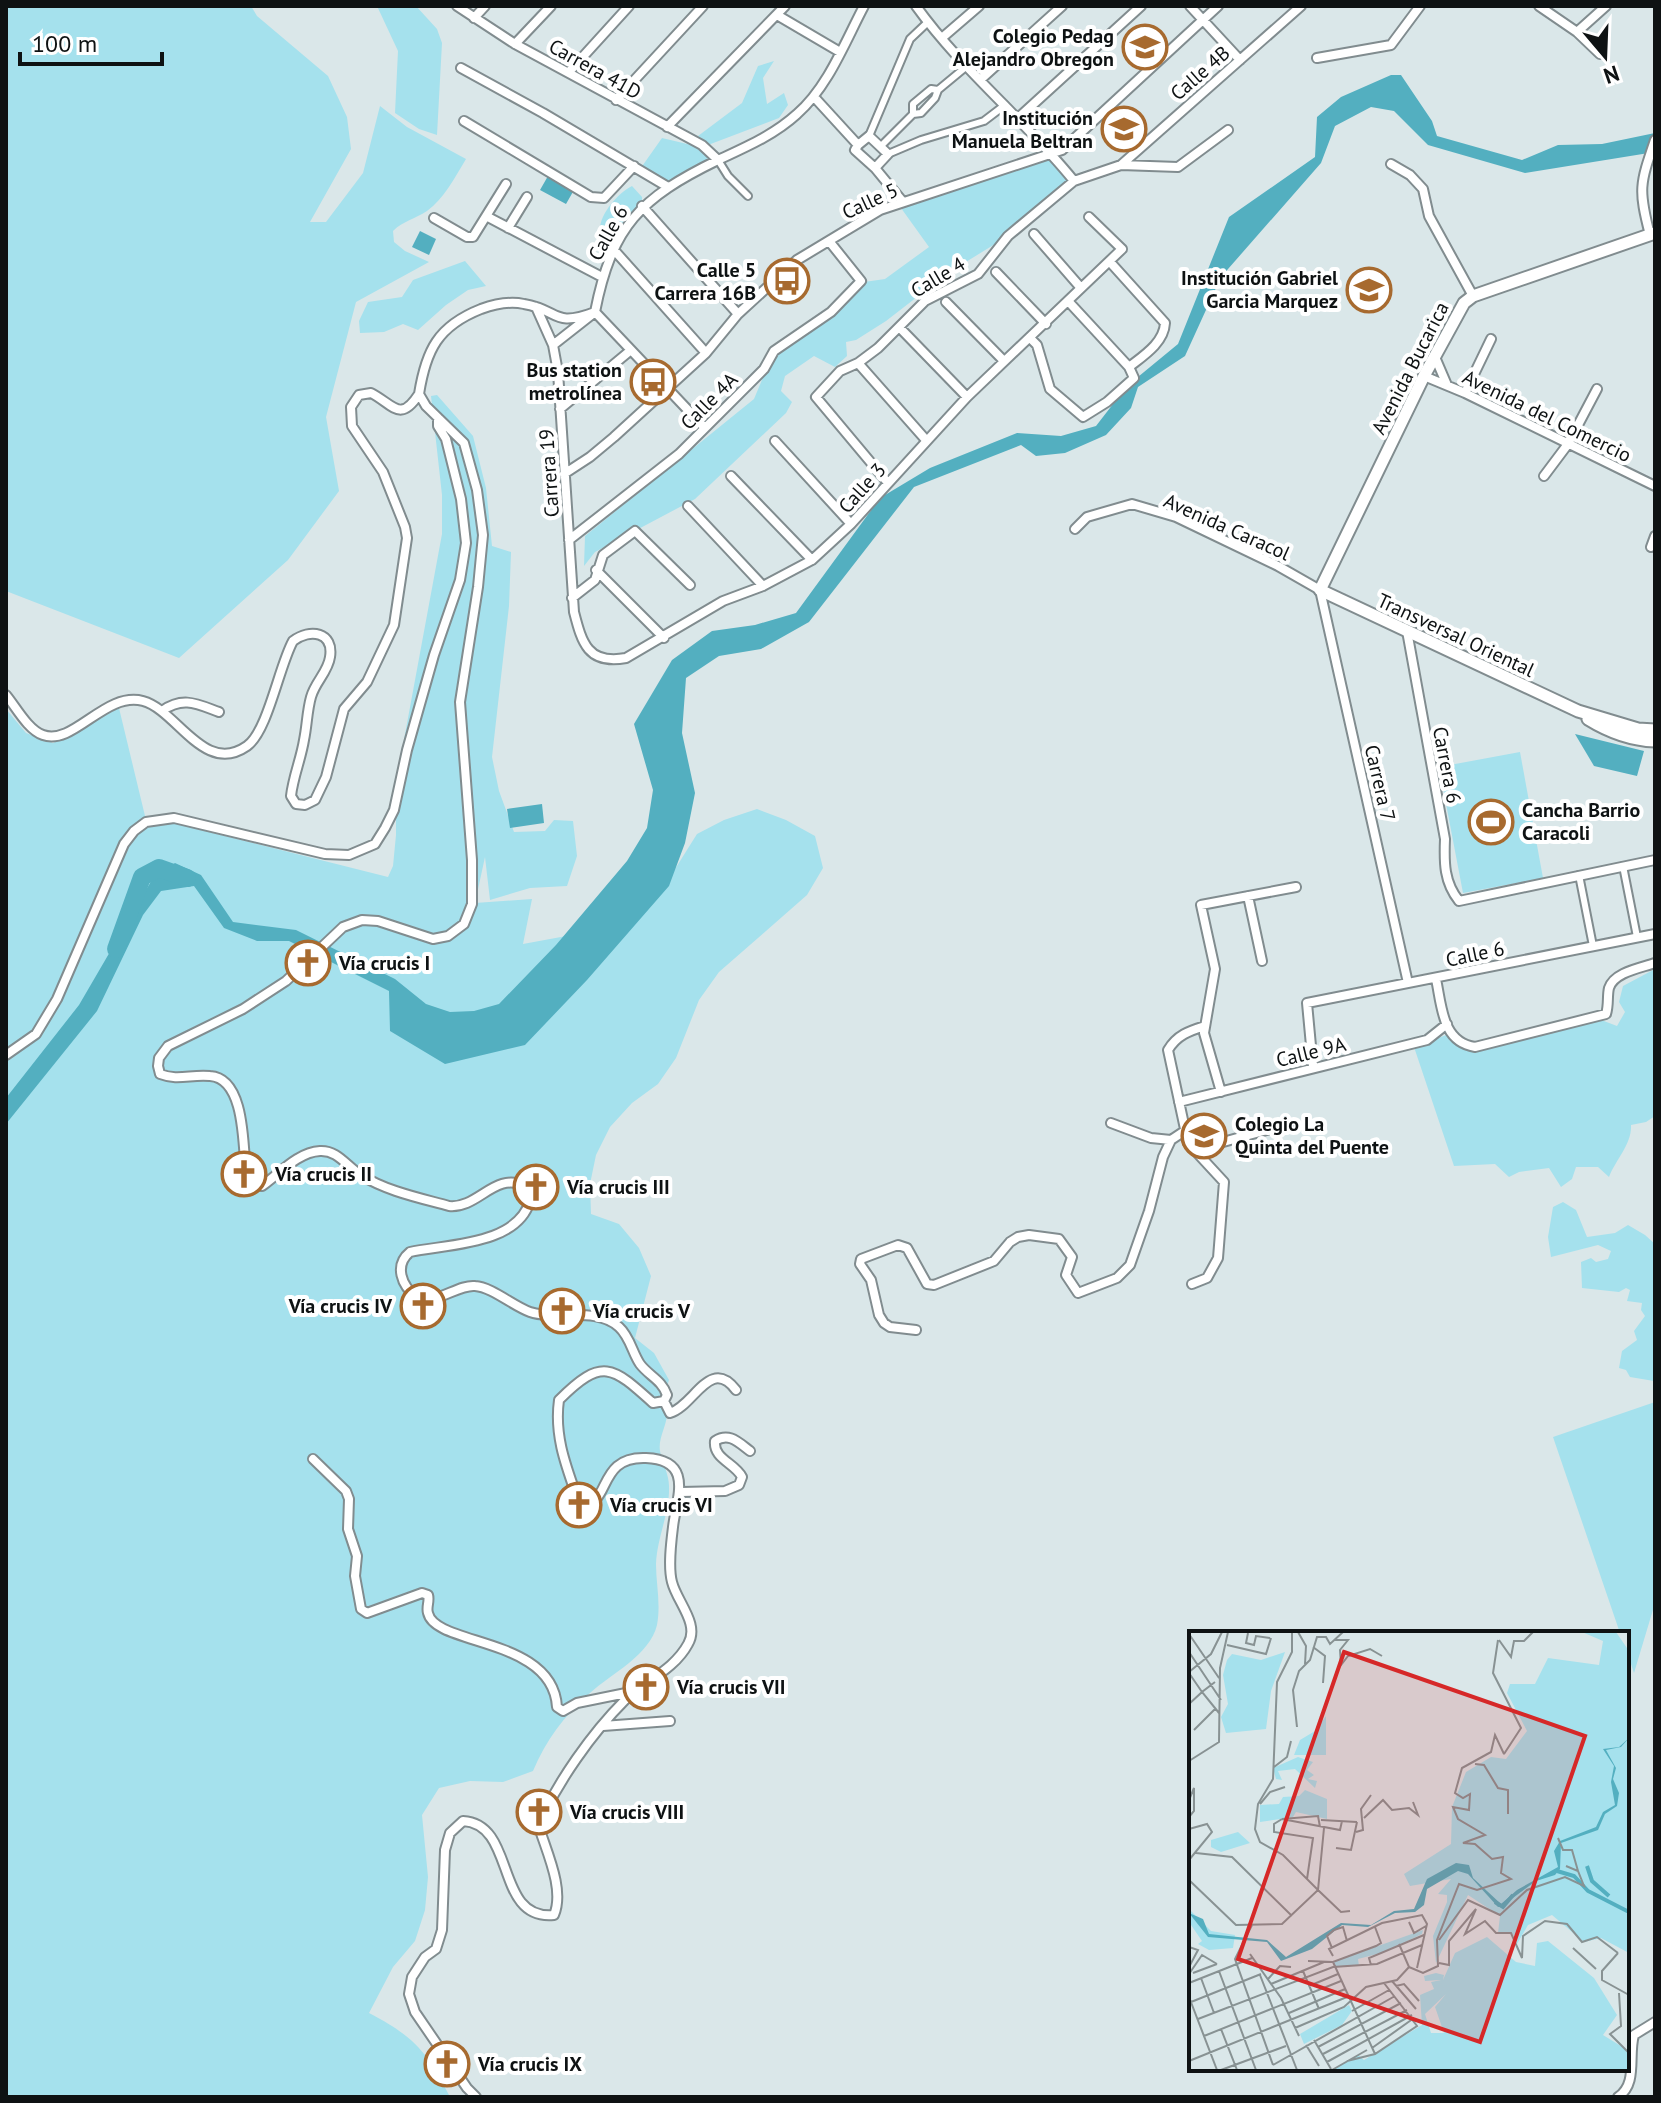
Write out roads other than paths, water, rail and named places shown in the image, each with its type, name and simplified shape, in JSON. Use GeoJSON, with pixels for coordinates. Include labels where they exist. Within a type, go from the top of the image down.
{"type":"FeatureCollection","features":[{"type":"Feature","properties":{"kind":"main road","name":"Avenida Bucarica"},"geometry":{"type":"LineString","coordinates":[[1320,590],[1424,376],[1464,303],[1473,296],[1652,234]]}},
{"type":"Feature","properties":{"kind":"main road","name":"Transversal Oriental"},"geometry":{"type":"LineString","coordinates":[[1320,590],[1578,711],[1638,729],[1655,730]]}},
{"type":"Feature","properties":{"kind":"main road","name":"Transversal Oriental"},"geometry":{"type":"LineString","coordinates":[[1578,711],[1604,729],[1638,740],[1655,741]]}},
{"type":"Feature","properties":{"kind":"street","name":"Carrera 41D"},"geometry":{"type":"LineString","coordinates":[[457,6],[515,44],[702,145],[718,160]]}},
{"type":"Feature","properties":{"kind":"street"},"geometry":{"type":"LineString","coordinates":[[474,18],[485,6]]}},
{"type":"Feature","properties":{"kind":"street"},"geometry":{"type":"LineString","coordinates":[[515,44],[551,6]]}},
{"type":"Feature","properties":{"kind":"street"},"geometry":{"type":"LineString","coordinates":[[569,72],[629,6]]}},
{"type":"Feature","properties":{"kind":"street"},"geometry":{"type":"LineString","coordinates":[[616,100],[703,6]]}},
{"type":"Feature","properties":{"kind":"street"},"geometry":{"type":"LineString","coordinates":[[667,127],[785,6]]}},
{"type":"Feature","properties":{"kind":"street"},"geometry":{"type":"LineString","coordinates":[[858,145],[815,98],[864,6]]}},
{"type":"Feature","properties":{"kind":"street"},"geometry":{"type":"LineString","coordinates":[[916,6],[1074,181],[1121,165],[1178,167],[1228,130]]}},
{"type":"Feature","properties":{"kind":"street"},"geometry":{"type":"LineString","coordinates":[[943,37],[979,6]]}},
{"type":"Feature","properties":{"kind":"street"},"geometry":{"type":"LineString","coordinates":[[980,80],[1062,6]]}},
{"type":"Feature","properties":{"kind":"street"},"geometry":{"type":"LineString","coordinates":[[1017,119],[1141,6]]}},
{"type":"Feature","properties":{"kind":"street"},"geometry":{"type":"LineString","coordinates":[[1190,6],[1240,60]]}},
{"type":"Feature","properties":{"kind":"street","name":"Calle 5"},"geometry":{"type":"LineString","coordinates":[[564,474],[590,457],[706,353],[738,314],[797,260],[880,210],[1062,150],[1218,6]]}},
{"type":"Feature","properties":{"kind":"street","name":"Calle 4B"},"geometry":{"type":"LineString","coordinates":[[1121,165],[1301,6]]}},
{"type":"Feature","properties":{"kind":"street"},"geometry":{"type":"LineString","coordinates":[[1317,58],[1391,45],[1420,6]]}},
{"type":"Feature","properties":{"kind":"street"},"geometry":{"type":"LineString","coordinates":[[1539,6],[1577,32],[1600,54]]}},
{"type":"Feature","properties":{"kind":"street"},"geometry":{"type":"LineString","coordinates":[[1577,32],[1606,6]]}},
{"type":"Feature","properties":{"kind":"street"},"geometry":{"type":"LineString","coordinates":[[777,15],[840,52]]}},
{"type":"Feature","properties":{"kind":"street"},"geometry":{"type":"LineString","coordinates":[[903,202],[875,168],[855,150],[869,136],[910,39],[928,22]]}},
{"type":"Feature","properties":{"kind":"street"},"geometry":{"type":"LineString","coordinates":[[875,168],[884,150],[913,114],[921,113],[938,90],[967,66]]}},
{"type":"Feature","properties":{"kind":"street"},"geometry":{"type":"LineString","coordinates":[[461,68],[668,187]]}},
{"type":"Feature","properties":{"kind":"street","name":"Calle 6"},"geometry":{"type":"LineString","coordinates":[[595,312],[602,277],[620,236],[642,206],[668,187],[775,132],[815,98]]}},
{"type":"Feature","properties":{"kind":"street"},"geometry":{"type":"LineString","coordinates":[[884,150],[984,121],[1005,105]]}},
{"type":"Feature","properties":{"kind":"street"},"geometry":{"type":"LineString","coordinates":[[682,111],[682,135]]}},
{"type":"Feature","properties":{"kind":"street"},"geometry":{"type":"LineString","coordinates":[[464,121],[591,197],[604,198],[634,166]]}},
{"type":"Feature","properties":{"kind":"street"},"geometry":{"type":"LineString","coordinates":[[869,136],[884,150]]}},
{"type":"Feature","properties":{"kind":"street"},"geometry":{"type":"LineString","coordinates":[[1652,234],[1640,197],[1655,140]]}},
{"type":"Feature","properties":{"kind":"street"},"geometry":{"type":"LineString","coordinates":[[718,160],[728,176],[748,196]]}},
{"type":"Feature","properties":{"kind":"street"},"geometry":{"type":"LineString","coordinates":[[1391,164],[1410,175],[1423,189],[1429,216],[1473,296]]}},
{"type":"Feature","properties":{"kind":"street","name":"Calle 4"},"geometry":{"type":"LineString","coordinates":[[888,483],[816,397],[840,371],[858,363],[925,301],[978,274],[1008,236],[1074,181]]}},
{"type":"Feature","properties":{"kind":"street"},"geometry":{"type":"LineString","coordinates":[[434,218],[470,238],[506,184]]}},
{"type":"Feature","properties":{"kind":"street"},"geometry":{"type":"LineString","coordinates":[[508,228],[527,197]]}},
{"type":"Feature","properties":{"kind":"street"},"geometry":{"type":"LineString","coordinates":[[642,206],[738,314]]}},
{"type":"Feature","properties":{"kind":"street"},"geometry":{"type":"LineString","coordinates":[[486,216],[602,277]]}},
{"type":"Feature","properties":{"kind":"street","name":"Calle 3"},"geometry":{"type":"LineString","coordinates":[[581,640],[596,657],[611,661],[626,658],[723,601],[763,586],[812,560],[851,524],[967,397],[1122,249],[1089,217]]}},
{"type":"Feature","properties":{"kind":"street"},"geometry":{"type":"LineString","coordinates":[[1034,234],[1081,288]]}},
{"type":"Feature","properties":{"kind":"street","name":"Calle 4A"},"geometry":{"type":"LineString","coordinates":[[569,540],[679,454],[764,369],[774,351],[831,312],[861,281],[829,241]]}},
{"type":"Feature","properties":{"kind":"street"},"geometry":{"type":"LineString","coordinates":[[614,250],[706,353]]}},
{"type":"Feature","properties":{"kind":"street"},"geometry":{"type":"LineString","coordinates":[[1110,262],[1165,323],[1165,331],[1151,349],[1129,367]]}},
{"type":"Feature","properties":{"kind":"street"},"geometry":{"type":"LineString","coordinates":[[996,272],[1046,324]]}},
{"type":"Feature","properties":{"kind":"street"},"geometry":{"type":"LineString","coordinates":[[1031,339],[1037,345],[1050,389],[1083,417],[1107,402],[1134,378],[1129,367],[1068,301]]}},
{"type":"Feature","properties":{"kind":"street"},"geometry":{"type":"LineString","coordinates":[[946,302],[1004,361]]}},
{"type":"Feature","properties":{"kind":"street"},"geometry":{"type":"LineString","coordinates":[[6,695],[42,735],[58,737],[101,711],[133,700],[146,702],[162,711],[183,733],[212,751],[236,752],[246,747],[257,734],[293,641],[309,633],[319,633],[330,645],[330,659],[310,700],[291,796],[296,804],[305,805],[315,800],[326,777],[344,709],[367,682],[394,625],[407,538],[383,472],[352,426],[351,407],[359,395],[371,393],[398,411],[410,408],[419,394],[431,349],[439,336],[452,324],[494,304],[522,303],[561,320],[577,319],[595,312]]}},
{"type":"Feature","properties":{"kind":"street","name":"Carrera 19"},"geometry":{"type":"LineString","coordinates":[[536,307],[553,345],[558,372],[572,598],[581,640]]}},
{"type":"Feature","properties":{"kind":"street"},"geometry":{"type":"LineString","coordinates":[[553,345],[595,312]]}},
{"type":"Feature","properties":{"kind":"street"},"geometry":{"type":"LineString","coordinates":[[595,312],[704,427]]}},
{"type":"Feature","properties":{"kind":"street"},"geometry":{"type":"LineString","coordinates":[[899,327],[967,397]]}},
{"type":"Feature","properties":{"kind":"street"},"geometry":{"type":"LineString","coordinates":[[1465,393],[1491,339]]}},
{"type":"Feature","properties":{"kind":"street"},"geometry":{"type":"LineString","coordinates":[[560,409],[631,350]]}},
{"type":"Feature","properties":{"kind":"street"},"geometry":{"type":"LineString","coordinates":[[1435,357],[1448,386]]}},
{"type":"Feature","properties":{"kind":"street"},"geometry":{"type":"LineString","coordinates":[[858,363],[926,440]]}},
{"type":"Feature","properties":{"kind":"street","name":"Avenida del Comercio"},"geometry":{"type":"LineString","coordinates":[[1424,376],[1655,486]]}},
{"type":"Feature","properties":{"kind":"street"},"geometry":{"type":"LineString","coordinates":[[1544,476],[1568,444],[1597,389]]}},
{"type":"Feature","properties":{"kind":"street"},"geometry":{"type":"LineString","coordinates":[[419,394],[464,443],[477,490],[483,535],[460,702],[472,860],[472,904],[464,924],[448,936],[433,939],[378,921],[362,920],[343,927],[286,981],[243,1009],[168,1046],[159,1058],[158,1066],[160,1074],[170,1078],[212,1075],[228,1084],[238,1100],[246,1175],[253,1185],[262,1186],[300,1157],[317,1150],[331,1151],[358,1174],[377,1185],[449,1206],[469,1204],[493,1186],[516,1182],[525,1186],[530,1201],[521,1221],[493,1236],[410,1252],[403,1258],[399,1271],[404,1282],[418,1297],[428,1300],[459,1287],[473,1285],[484,1287],[504,1300],[539,1315],[592,1316],[609,1320],[620,1328],[640,1363],[664,1385],[667,1395],[664,1401]]}},
{"type":"Feature","properties":{"kind":"street"},"geometry":{"type":"LineString","coordinates":[[6,1055],[36,1034],[57,999],[124,844],[146,822],[174,818],[325,854],[349,855],[375,844],[394,810],[407,750],[434,655],[460,580],[466,543],[461,499],[446,439],[438,426],[438,417]]}},
{"type":"Feature","properties":{"kind":"street"},"geometry":{"type":"LineString","coordinates":[[775,441],[851,524]]}},
{"type":"Feature","properties":{"kind":"street"},"geometry":{"type":"LineString","coordinates":[[731,476],[812,560]]}},
{"type":"Feature","properties":{"kind":"street","name":"Avenida Caracol"},"geometry":{"type":"LineString","coordinates":[[1075,529],[1087,517],[1132,504],[1176,517],[1278,566],[1320,590]]}},
{"type":"Feature","properties":{"kind":"street"},"geometry":{"type":"LineString","coordinates":[[688,506],[763,586]]}},
{"type":"Feature","properties":{"kind":"street"},"geometry":{"type":"LineString","coordinates":[[572,598],[595,580],[603,555],[635,531],[690,585]]}},
{"type":"Feature","properties":{"kind":"street"},"geometry":{"type":"LineString","coordinates":[[1651,547],[1655,536]]}},
{"type":"Feature","properties":{"kind":"street"},"geometry":{"type":"LineString","coordinates":[[596,570],[664,638]]}},
{"type":"Feature","properties":{"kind":"street","name":"Carrera 7"},"geometry":{"type":"LineString","coordinates":[[1320,590],[1408,983]]}},
{"type":"Feature","properties":{"kind":"street","name":"Carrera 6"},"geometry":{"type":"LineString","coordinates":[[1407,631],[1445,839],[1444,869],[1449,889],[1459,901],[1579,875]]}},
{"type":"Feature","properties":{"kind":"street"},"geometry":{"type":"LineString","coordinates":[[162,711],[186,701],[219,712]]}},
{"type":"Feature","properties":{"kind":"street"},"geometry":{"type":"LineString","coordinates":[[1593,946],[1579,875],[1655,860]]}},
{"type":"Feature","properties":{"kind":"street"},"geometry":{"type":"LineString","coordinates":[[1623,866],[1637,937]]}},
{"type":"Feature","properties":{"kind":"street"},"geometry":{"type":"LineString","coordinates":[[1221,1092],[1204,1033],[1215,969],[1201,905],[1296,887]]}},
{"type":"Feature","properties":{"kind":"street"},"geometry":{"type":"LineString","coordinates":[[1248,896],[1262,961]]}},
{"type":"Feature","properties":{"kind":"street","name":"Calle 6"},"geometry":{"type":"LineString","coordinates":[[1313,1067],[1307,1003],[1655,934]]}},
{"type":"Feature","properties":{"kind":"street"},"geometry":{"type":"LineString","coordinates":[[1436,979],[1449,1034],[1462,1045],[1475,1047],[1606,1014],[1610,1003],[1608,991],[1613,981],[1655,963]]}},
{"type":"Feature","properties":{"kind":"street","name":"Calle 9A"},"geometry":{"type":"LineString","coordinates":[[1179,1102],[1427,1040],[1447,1024]]}},
{"type":"Feature","properties":{"kind":"street"},"geometry":{"type":"LineString","coordinates":[[1192,1284],[1207,1278],[1218,1258],[1224,1182],[1188,1143],[1168,1050],[1174,1040],[1205,1026]]}},
{"type":"Feature","properties":{"kind":"street"},"geometry":{"type":"LineString","coordinates":[[1111,1123],[1151,1138],[1171,1140]]}},
{"type":"Feature","properties":{"kind":"street"},"geometry":{"type":"LineString","coordinates":[[1194,1150],[1281,1126]]}},
{"type":"Feature","properties":{"kind":"street"},"geometry":{"type":"LineString","coordinates":[[916,1330],[890,1327],[884,1323],[879,1315],[871,1280],[860,1264],[861,1259],[898,1245],[907,1248],[927,1284],[934,1285],[984,1267],[994,1261],[1010,1242],[1029,1235],[1059,1239],[1072,1257],[1066,1275],[1078,1293],[1110,1281],[1124,1273],[1130,1265],[1163,1157],[1171,1140],[1186,1130]]}},
{"type":"Feature","properties":{"kind":"street"},"geometry":{"type":"LineString","coordinates":[[476,2097],[415,2012],[409,1994],[412,1977],[425,1957],[436,1949],[442,1930],[445,1850],[450,1833],[463,1821],[473,1821],[485,1828],[524,1907],[539,1917],[554,1915],[558,1907],[556,1885],[538,1824],[558,1787],[602,1726],[635,1692],[678,1659],[690,1641],[690,1622],[671,1581],[673,1525],[681,1492],[678,1475],[663,1461],[644,1458],[624,1462],[610,1471],[599,1497],[592,1504],[584,1505],[578,1500],[559,1442],[556,1422],[559,1400],[584,1377],[617,1372],[653,1403],[664,1401]]}},
{"type":"Feature","properties":{"kind":"street"},"geometry":{"type":"LineString","coordinates":[[664,1401],[670,1413],[677,1411],[713,1379],[721,1377],[729,1380],[736,1390]]}},
{"type":"Feature","properties":{"kind":"street"},"geometry":{"type":"LineString","coordinates":[[681,1492],[725,1491],[739,1485],[742,1477],[738,1470],[714,1448],[715,1441],[722,1436],[731,1437],[750,1451]]}},
{"type":"Feature","properties":{"kind":"street"},"geometry":{"type":"LineString","coordinates":[[313,1459],[346,1491],[349,1499],[348,1529],[357,1556],[355,1576],[361,1609],[367,1613],[422,1593],[428,1595],[427,1612],[433,1622],[534,1664],[549,1683],[557,1698],[557,1707],[563,1711],[577,1703],[635,1692]]}},
{"type":"Feature","properties":{"kind":"street"},"geometry":{"type":"LineString","coordinates":[[602,1726],[670,1721]]}},
{"type":"Feature","properties":{"kind":"street"},"geometry":{"type":"LineString","coordinates":[[1618,2097],[1625,2092],[1630,2081],[1634,2035],[1655,2022]]}},
{"type":"Feature","properties":{"kind":"waterway"},"geometry":{"type":"LineString","coordinates":[[116,949],[142,877],[159,868],[187,878]]}},
{"type":"Feature","properties":{"kind":"place","name":"Colegio Pedag Alejandro Obregon"},"geometry":{"type":"Point","coordinates":[1145,47]}},
{"type":"Feature","properties":{"kind":"place","name":"Institución Manuela Beltran"},"geometry":{"type":"Point","coordinates":[1124,129]}},
{"type":"Feature","properties":{"kind":"place","name":"Calle 5 Carrera 16B"},"geometry":{"type":"Point","coordinates":[787,281]}},
{"type":"Feature","properties":{"kind":"place","name":"Institución Gabriel Garcia Marquez"},"geometry":{"type":"Point","coordinates":[1369,290]}},
{"type":"Feature","properties":{"kind":"place","name":"Bus station metrolínea"},"geometry":{"type":"Point","coordinates":[653,382]}},
{"type":"Feature","properties":{"kind":"place","name":"Cancha Barrio Caracoli"},"geometry":{"type":"Point","coordinates":[1491,822]}},
{"type":"Feature","properties":{"kind":"place","name":"Vía crucis I"},"geometry":{"type":"Point","coordinates":[308,963]}},
{"type":"Feature","properties":{"kind":"place","name":"Colegio La Quinta del Puente"},"geometry":{"type":"Point","coordinates":[1204,1136]}},
{"type":"Feature","properties":{"kind":"place","name":"Vía crucis II"},"geometry":{"type":"Point","coordinates":[244,1174]}},
{"type":"Feature","properties":{"kind":"place","name":"Vía crucis III"},"geometry":{"type":"Point","coordinates":[536,1187]}},
{"type":"Feature","properties":{"kind":"place","name":"Vía crucis IV"},"geometry":{"type":"Point","coordinates":[423,1306]}},
{"type":"Feature","properties":{"kind":"place","name":"Vía crucis V"},"geometry":{"type":"Point","coordinates":[562,1311]}},
{"type":"Feature","properties":{"kind":"place","name":"Vía crucis VI"},"geometry":{"type":"Point","coordinates":[579,1505]}},
{"type":"Feature","properties":{"kind":"place","name":"Vía crucis VII"},"geometry":{"type":"Point","coordinates":[646,1687]}},
{"type":"Feature","properties":{"kind":"place","name":"Vía crucis VIII"},"geometry":{"type":"Point","coordinates":[539,1812]}},
{"type":"Feature","properties":{"kind":"place","name":"Vía crucis IX"},"geometry":{"type":"Point","coordinates":[447,2064]}}]}
